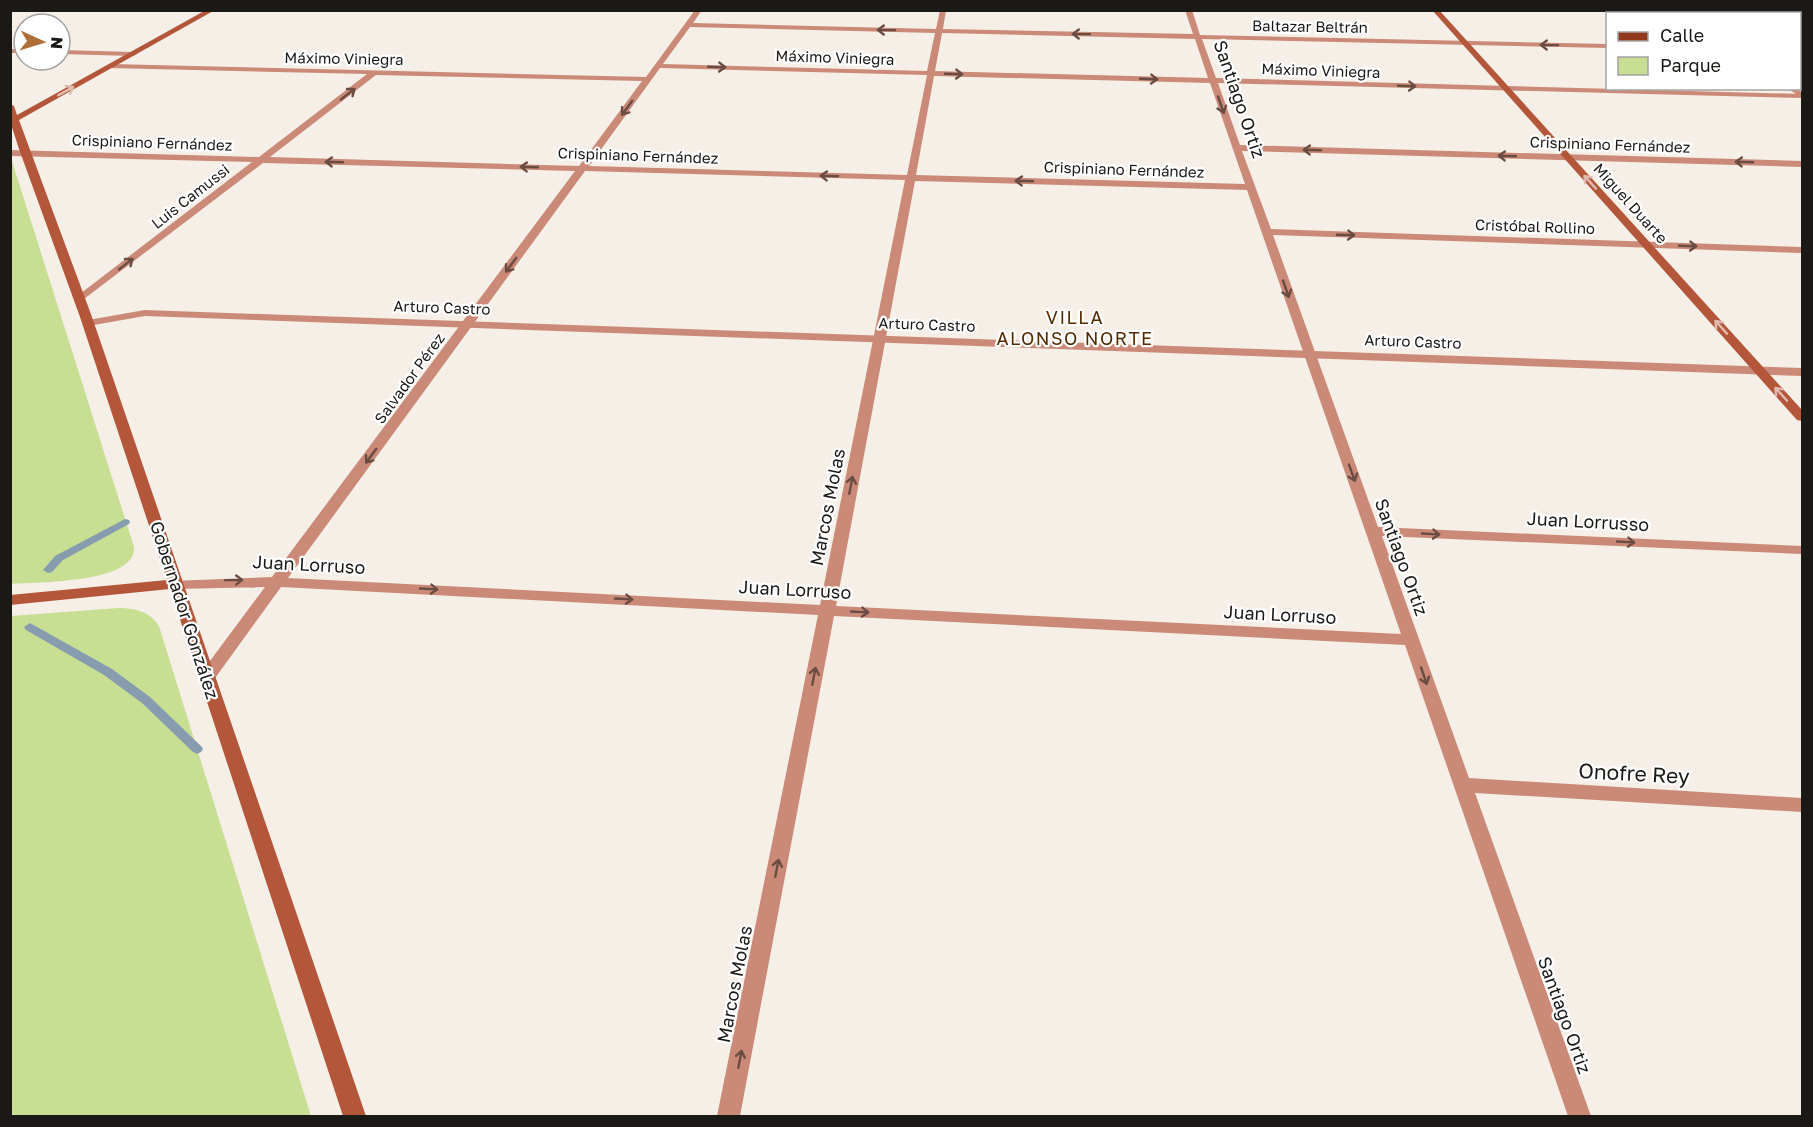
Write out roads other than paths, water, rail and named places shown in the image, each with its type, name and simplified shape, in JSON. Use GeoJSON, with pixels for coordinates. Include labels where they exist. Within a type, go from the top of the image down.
{"type":"FeatureCollection","features":[{"type":"Feature","properties":{"kind":"main road"},"geometry":{"type":"LineString","coordinates":[[15,119],[212,10]]}},
{"type":"Feature","properties":{"kind":"main road","name":"Miguel Duarte"},"geometry":{"type":"LineString","coordinates":[[1435,10],[1803,417]]}},
{"type":"Feature","properties":{"kind":"main road"},"geometry":{"type":"LineString","coordinates":[[1762,10],[1803,11]]}},
{"type":"Feature","properties":{"kind":"main road","name":"Gobernador González"},"geometry":{"type":"LineString","coordinates":[[10,106],[25,153],[88,322],[355,1116]]}},
{"type":"Feature","properties":{"kind":"main road"},"geometry":{"type":"LineString","coordinates":[[10,600],[176,584]]}},
{"type":"Feature","properties":{"kind":"street","name":"Salvador Pérez"},"geometry":{"type":"LineString","coordinates":[[207,677],[699,10]]}},
{"type":"Feature","properties":{"kind":"street","name":"Marcos Molas"},"geometry":{"type":"LineString","coordinates":[[729,1116],[943,10]]}},
{"type":"Feature","properties":{"kind":"street","name":"Santiago Ortiz"},"geometry":{"type":"LineString","coordinates":[[1188,10],[1580,1116]]}},
{"type":"Feature","properties":{"kind":"street","name":"Baltazar Beltrán"},"geometry":{"type":"LineString","coordinates":[[688,25],[1606,46]]}},
{"type":"Feature","properties":{"kind":"street"},"geometry":{"type":"LineString","coordinates":[[72,52],[133,54]]}},
{"type":"Feature","properties":{"kind":"street","name":"Máximo Viniegra"},"geometry":{"type":"LineString","coordinates":[[111,66],[648,79]]}},
{"type":"Feature","properties":{"kind":"street","name":"Máximo Viniegra"},"geometry":{"type":"LineString","coordinates":[[659,66],[1802,96]]}},
{"type":"Feature","properties":{"kind":"street","name":"Luis Camussi"},"geometry":{"type":"LineString","coordinates":[[80,299],[375,72]]}},
{"type":"Feature","properties":{"kind":"street","name":"Crispiniano Fernández"},"geometry":{"type":"LineString","coordinates":[[1237,148],[1803,164]]}},
{"type":"Feature","properties":{"kind":"street","name":"Crispiniano Fernández"},"geometry":{"type":"LineString","coordinates":[[10,152],[1251,188]]}},
{"type":"Feature","properties":{"kind":"street","name":"Cristóbal Rollino"},"geometry":{"type":"LineString","coordinates":[[1266,232],[1803,250]]}},
{"type":"Feature","properties":{"kind":"street","name":"Arturo Castro"},"geometry":{"type":"LineString","coordinates":[[88,322],[144,313],[1803,372]]}},
{"type":"Feature","properties":{"kind":"street","name":"Juan Lorrusso"},"geometry":{"type":"LineString","coordinates":[[1373,531],[1803,550]]}},
{"type":"Feature","properties":{"kind":"street","name":"Juan Lorruso"},"geometry":{"type":"LineString","coordinates":[[176,584],[277,582],[1411,640]]}},
{"type":"Feature","properties":{"kind":"street","name":"Onofre Rey"},"geometry":{"type":"LineString","coordinates":[[1463,785],[1803,805]]}},
{"type":"Feature","properties":{"kind":"waterway"},"geometry":{"type":"LineString","coordinates":[[48,570],[59,558],[125,522]]}},
{"type":"Feature","properties":{"kind":"waterway"},"geometry":{"type":"LineString","coordinates":[[30,627],[108,672],[146,700],[197,749]]}},
{"type":"Feature","properties":{"kind":"district","name":"VILLA ALONSO NORTE"},"geometry":{"type":"Point","coordinates":[1075,327]}}]}
